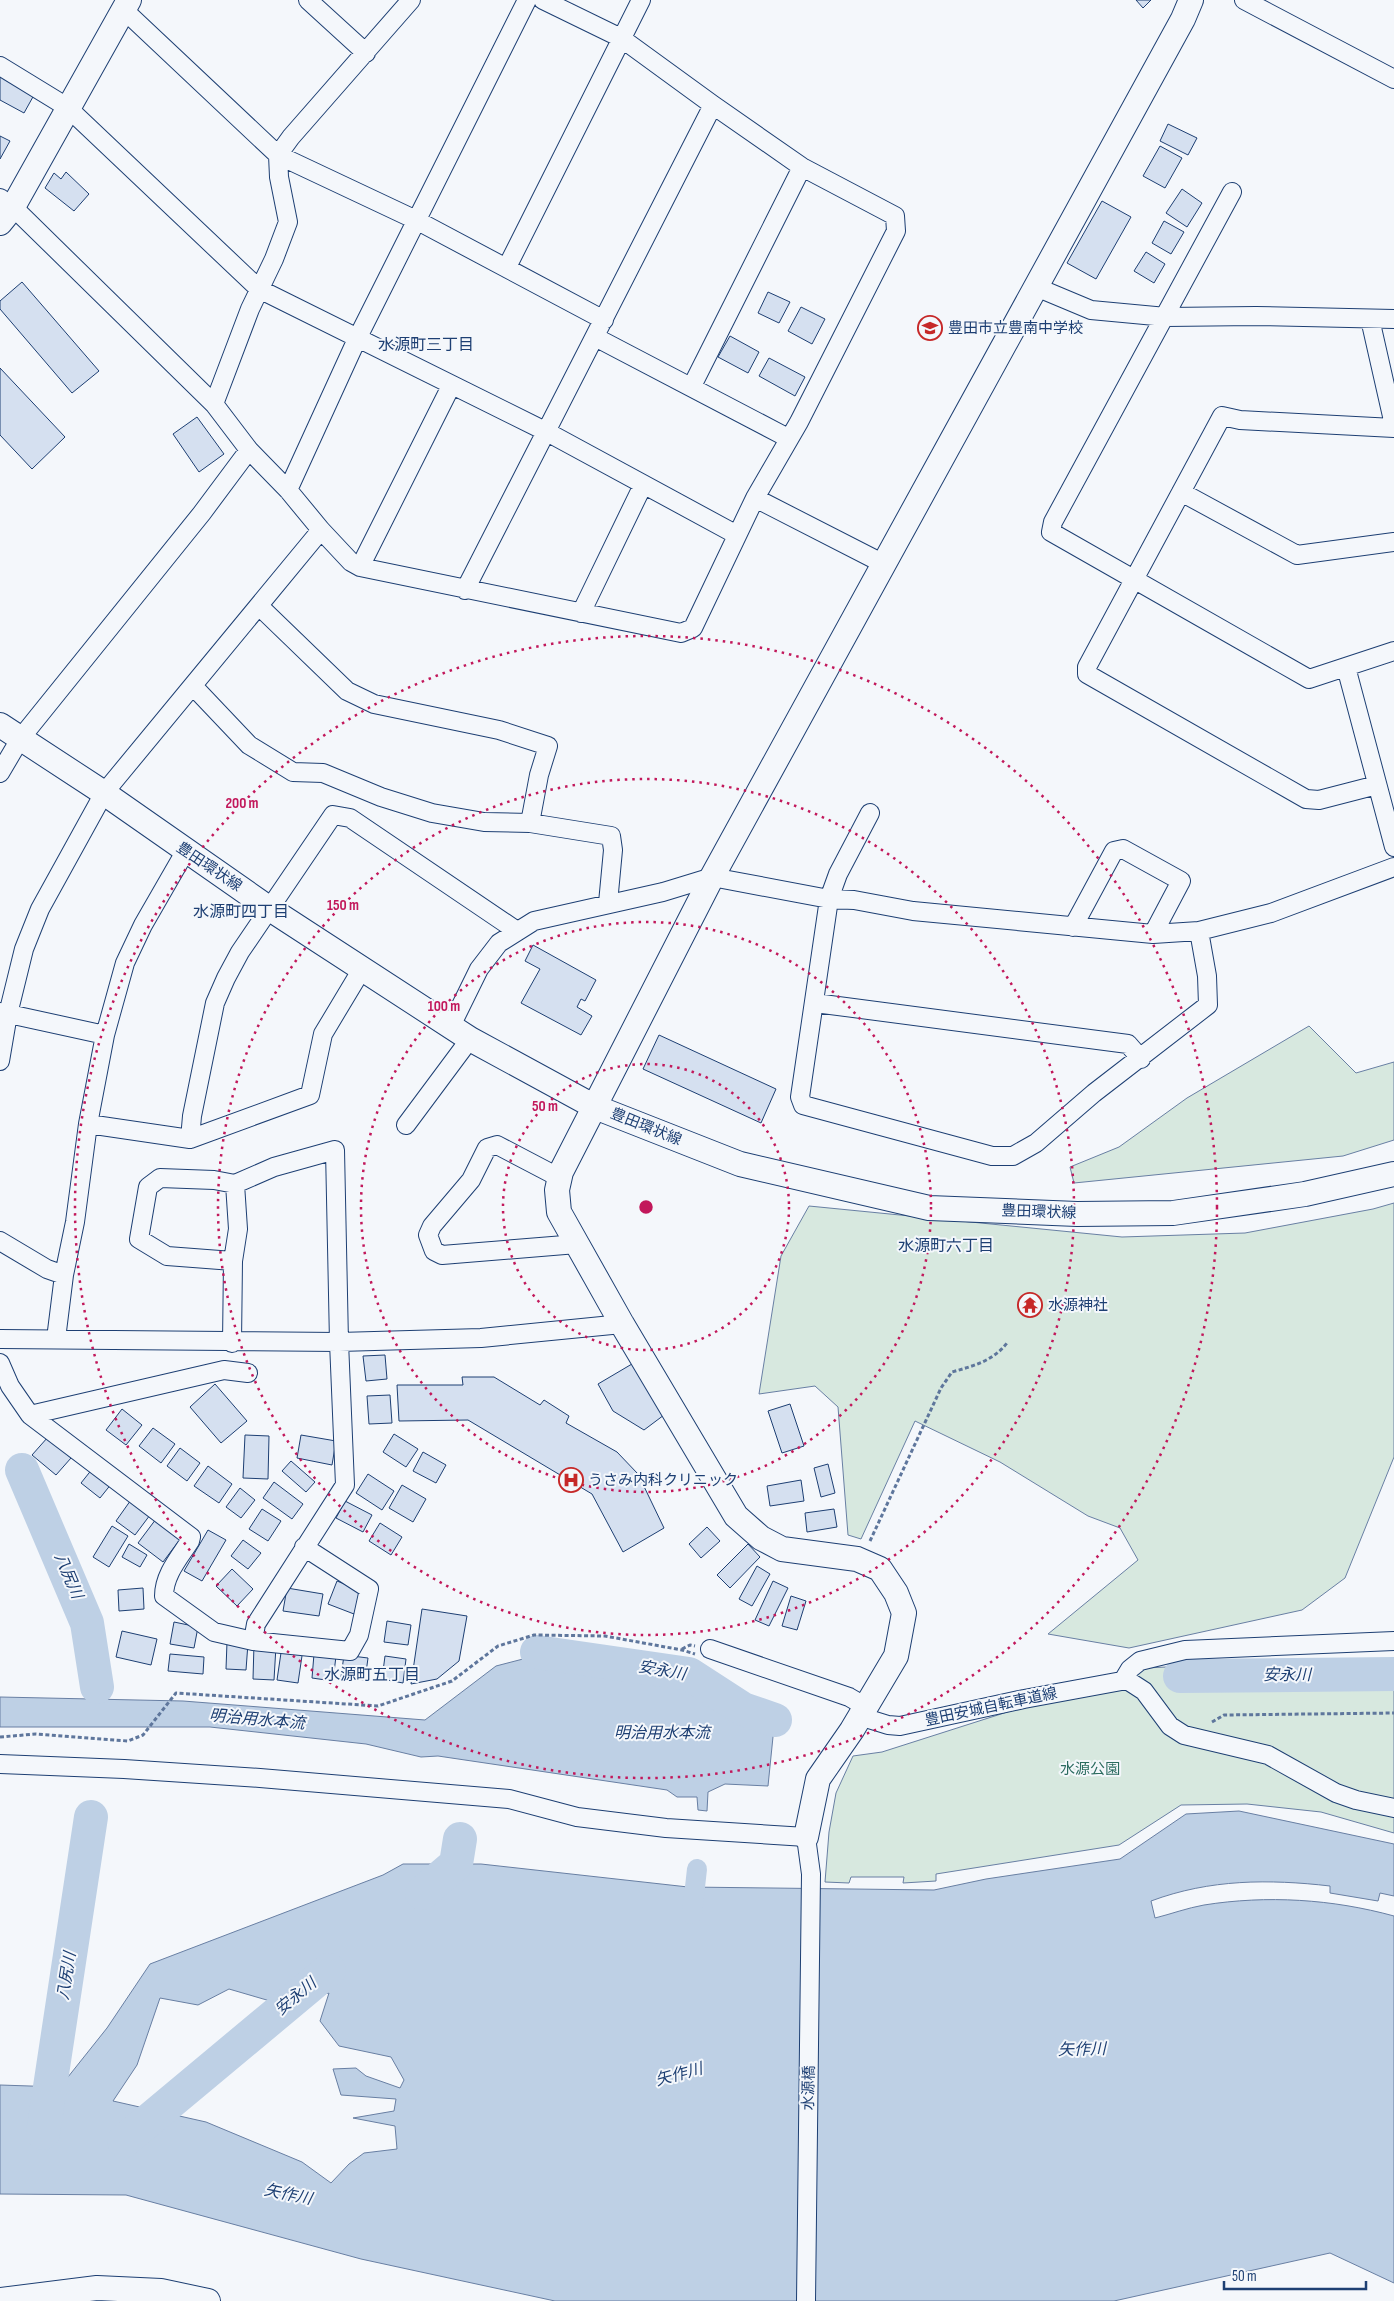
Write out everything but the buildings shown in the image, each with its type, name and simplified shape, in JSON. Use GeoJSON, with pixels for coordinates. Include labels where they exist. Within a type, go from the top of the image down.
{"type":"FeatureCollection","features":[{"type":"Feature","properties":{"kind":"street"},"geometry":{"type":"LineString","coordinates":[[308,0],[366,53]]}},
{"type":"Feature","properties":{"kind":"street"},"geometry":{"type":"LineString","coordinates":[[214,404],[259,289],[288,222],[279,176],[278,155],[291,137],[412,0]]}},
{"type":"Feature","properties":{"kind":"street"},"geometry":{"type":"LineString","coordinates":[[288,490],[357,339],[527,0]]}},
{"type":"Feature","properties":{"kind":"street"},"geometry":{"type":"LineString","coordinates":[[543,0],[622,38],[713,106],[802,167],[895,216],[896,231],[799,422],[788,438],[755,498],[694,628],[681,633],[465,590],[360,567],[351,562],[321,530],[288,490],[249,450],[214,404],[4,210],[127,5],[278,155],[416,220],[604,320]]}},
{"type":"Feature","properties":{"kind":"street"},"geometry":{"type":"LineString","coordinates":[[507,267],[640,0]]}},
{"type":"Feature","properties":{"kind":"street"},"geometry":{"type":"LineString","coordinates":[[0,1764],[124,1769],[260,1778],[508,1799],[587,1818],[666,1828],[806,1837],[818,1779],[896,1656],[904,1613],[896,1593],[880,1569],[857,1559],[782,1549],[761,1538],[736,1516],[622,1324],[559,1212],[557,1190],[560,1178],[595,1107],[712,877],[1183,19],[1191,0]]}},
{"type":"Feature","properties":{"kind":"street"},"geometry":{"type":"LineString","coordinates":[[1244,0],[1394,79]]}},
{"type":"Feature","properties":{"kind":"street"},"geometry":{"type":"LineString","coordinates":[[0,66],[67,107],[259,289],[547,432],[737,535]]}},
{"type":"Feature","properties":{"kind":"street"},"geometry":{"type":"LineString","coordinates":[[465,590],[713,106]]}},
{"type":"Feature","properties":{"kind":"street"},"geometry":{"type":"LineString","coordinates":[[692,386],[802,167]]}},
{"type":"Feature","properties":{"kind":"street"},"geometry":{"type":"LineString","coordinates":[[1232,192],[1166,317],[1053,522],[1051,532],[1309,679],[1394,651]]}},
{"type":"Feature","properties":{"kind":"street"},"geometry":{"type":"LineString","coordinates":[[1036,287],[1091,310],[1166,317],[1256,316],[1394,319]]}},
{"type":"Feature","properties":{"kind":"street"},"geometry":{"type":"LineString","coordinates":[[1370,318],[1394,427],[1240,420],[1222,416],[1133,578],[1087,667],[1087,674],[1306,799],[1327,798],[1377,785]]}},
{"type":"Feature","properties":{"kind":"street"},"geometry":{"type":"LineString","coordinates":[[595,337],[692,386],[788,438]]}},
{"type":"Feature","properties":{"kind":"street"},"geometry":{"type":"LineString","coordinates":[[360,567],[451,386]]}},
{"type":"Feature","properties":{"kind":"street"},"geometry":{"type":"LineString","coordinates":[[0,773],[20,739],[202,513],[249,450]]}},
{"type":"Feature","properties":{"kind":"street"},"geometry":{"type":"LineString","coordinates":[[581,613],[643,484]]}},
{"type":"Feature","properties":{"kind":"street"},"geometry":{"type":"LineString","coordinates":[[1181,492],[1297,555],[1394,542]]}},
{"type":"Feature","properties":{"kind":"street"},"geometry":{"type":"LineString","coordinates":[[755,498],[884,564]]}},
{"type":"Feature","properties":{"kind":"street"},"geometry":{"type":"LineString","coordinates":[[0,1060],[4,1013],[24,949],[40,909],[104,794],[321,530]]}},
{"type":"Feature","properties":{"kind":"street"},"geometry":{"type":"LineString","coordinates":[[259,606],[347,691],[374,704],[500,730],[548,746],[539,775],[530,823]]}},
{"type":"Feature","properties":{"kind":"street"},"geometry":{"type":"LineString","coordinates":[[1346,667],[1394,847]]}},
{"type":"Feature","properties":{"kind":"street"},"geometry":{"type":"LineString","coordinates":[[193,686],[249,745],[293,772],[323,773],[381,797],[432,813],[484,822],[530,823],[611,836],[613,850],[608,903]]}},
{"type":"Feature","properties":{"kind":"street","name":"豊田環状線"},"geometry":{"type":"LineString","coordinates":[[0,725],[104,794],[185,852],[461,1033],[595,1107],[740,1164],[929,1208],[1077,1214],[1172,1213],[1305,1194],[1394,1174]]}},
{"type":"Feature","properties":{"kind":"street"},"geometry":{"type":"LineString","coordinates":[[870,813],[838,874],[829,899],[800,1096],[803,1105],[992,1156],[1013,1156],[1036,1143],[1094,1093],[1208,1005],[1207,976],[1199,931]]}},
{"type":"Feature","properties":{"kind":"street"},"geometry":{"type":"LineString","coordinates":[[190,1139],[192,1116],[215,1003],[240,952],[333,815],[350,818],[517,932]]}},
{"type":"Feature","properties":{"kind":"street"},"geometry":{"type":"LineString","coordinates":[[1073,926],[1114,851],[1123,849],[1181,881],[1153,934]]}},
{"type":"Feature","properties":{"kind":"street"},"geometry":{"type":"LineString","coordinates":[[56,1339],[64,1275],[76,1222],[88,1124],[105,1035],[125,962],[142,925],[185,852]]}},
{"type":"Feature","properties":{"kind":"street"},"geometry":{"type":"LineString","coordinates":[[406,1125],[461,1033],[479,970],[498,943],[534,921],[664,892],[712,877],[829,899],[854,900],[922,912],[1153,934],[1199,931],[1271,913],[1394,868]]}},
{"type":"Feature","properties":{"kind":"street"},"geometry":{"type":"LineString","coordinates":[[88,1124],[190,1139],[310,1095],[323,1034],[362,969]]}},
{"type":"Feature","properties":{"kind":"street"},"geometry":{"type":"LineString","coordinates":[[815,1003],[1128,1044],[1141,1058]]}},
{"type":"Feature","properties":{"kind":"street"},"geometry":{"type":"LineString","coordinates":[[4,1013],[105,1035]]}},
{"type":"Feature","properties":{"kind":"street"},"geometry":{"type":"LineString","coordinates":[[560,1178],[497,1145],[487,1148],[474,1176],[432,1226],[428,1235],[434,1252],[442,1255],[578,1244]]}},
{"type":"Feature","properties":{"kind":"street"},"geometry":{"type":"LineString","coordinates":[[233,1260],[167,1256],[139,1239],[148,1187],[160,1178],[214,1180],[235,1184],[274,1167],[335,1150],[339,1342],[345,1485],[256,1624],[253,1641]]}},
{"type":"Feature","properties":{"kind":"street"},"geometry":{"type":"LineString","coordinates":[[232,1343],[233,1260],[238,1229],[235,1184]]}},
{"type":"Feature","properties":{"kind":"street"},"geometry":{"type":"LineString","coordinates":[[0,1240],[46,1269],[64,1275]]}},
{"type":"Feature","properties":{"kind":"street"},"geometry":{"type":"LineString","coordinates":[[0,1339],[232,1343],[339,1342],[481,1338],[622,1324]]}},
{"type":"Feature","properties":{"kind":"street"},"geometry":{"type":"LineString","coordinates":[[0,1363],[10,1386],[30,1415],[191,1537],[164,1585],[164,1596],[214,1632],[253,1641],[350,1651],[359,1635],[369,1589],[304,1547]]}},
{"type":"Feature","properties":{"kind":"street"},"geometry":{"type":"LineString","coordinates":[[30,1415],[224,1370],[248,1373]]}},
{"type":"Feature","properties":{"kind":"street"},"geometry":{"type":"LineString","coordinates":[[1394,1641],[1185,1650],[1140,1661],[1130,1669],[1124,1680],[1138,1685],[1165,1721],[1184,1735],[1268,1755],[1336,1793],[1356,1800],[1394,1808]]}},
{"type":"Feature","properties":{"kind":"street","name":"豊田安城自転車道線"},"geometry":{"type":"LineString","coordinates":[[705,1652],[849,1697],[862,1711],[888,1725],[900,1726],[1124,1680]]}},
{"type":"Feature","properties":{"kind":"street","name":"水源橋"},"geometry":{"type":"LineString","coordinates":[[806,1837],[811,1874],[806,2301]]}},
{"type":"Feature","properties":{"kind":"street"},"geometry":{"type":"LineString","coordinates":[[0,2300],[59,2297],[97,2288],[161,2291],[208,2301]]}},
{"type":"Feature","properties":{"kind":"path"},"geometry":{"type":"LineString","coordinates":[[868,1546],[941,1388],[952,1372],[976,1366],[1000,1352],[1007,1343]]}},
{"type":"Feature","properties":{"kind":"path"},"geometry":{"type":"LineString","coordinates":[[0,1737],[36,1734],[128,1741],[143,1735],[176,1693],[378,1706],[452,1681],[498,1646],[534,1635],[605,1636],[682,1650],[705,1652]]}},
{"type":"Feature","properties":{"kind":"path"},"geometry":{"type":"LineString","coordinates":[[1206,1726],[1224,1715],[1394,1713]]}},
{"type":"Feature","properties":{"kind":"green space"},"geometry":{"type":"Polygon","coordinates":[[[1309,1026],[1356,1073],[1394,1062],[1394,1140],[1343,1156],[1074,1183],[1070,1167],[1119,1147],[1187,1098],[1309,1026]]]}},
{"type":"Feature","properties":{"kind":"green space"},"geometry":{"type":"Polygon","coordinates":[[[1394,1203],[1394,1457],[1345,1578],[1302,1610],[1129,1648],[1048,1634],[1138,1560],[1120,1528],[1088,1516],[1000,1462],[915,1421],[861,1539],[848,1535],[838,1407],[815,1386],[759,1394],[781,1256],[809,1206],[1122,1237],[1245,1233],[1373,1209],[1394,1203]]]}},
{"type":"Feature","properties":{"kind":"green space","name":"水源公園"},"geometry":{"type":"Polygon","coordinates":[[[1317,1660],[1394,1665],[1394,1833],[1321,1812],[1247,1804],[1181,1805],[1119,1845],[936,1874],[936,1881],[903,1883],[904,1877],[851,1877],[849,1883],[825,1882],[829,1832],[836,1793],[853,1756],[882,1752],[1145,1668],[1317,1660]]]}},
{"type":"Feature","properties":{"kind":"water","name":"明治用水本流"},"geometry":{"type":"Polygon","coordinates":[[[523,1659],[677,1680],[698,1686],[729,1711],[747,1722],[774,1727],[768,1786],[725,1784],[708,1792],[707,1811],[698,1810],[697,1797],[677,1797],[667,1790],[438,1756],[421,1757],[366,1744],[210,1727],[0,1727],[0,1697],[183,1701],[425,1720],[496,1666],[523,1659]]]}},
{"type":"Feature","properties":{"kind":"water","name":"矢作川"},"geometry":{"type":"Polygon","coordinates":[[[1239,1811],[1394,1844],[1394,1896],[1380,1893],[1378,1901],[1330,1893],[1330,1886],[1262,1882],[1195,1888],[1151,1901],[1155,1918],[1204,1905],[1252,1900],[1323,1902],[1394,1916],[1394,2283],[1330,2253],[1114,2301],[555,2301],[361,2259],[126,2195],[0,2194],[0,2085],[60,2087],[107,2028],[150,1964],[383,1875],[403,1864],[481,1864],[688,1887],[934,1890],[986,1879],[1120,1859],[1186,1814],[1239,1811]],[[229,1989],[198,2005],[160,1998],[137,2065],[113,2101],[206,2122],[302,2162],[331,2183],[349,2164],[364,2153],[397,2149],[395,2126],[353,2118],[394,2111],[396,2099],[341,2095],[333,2069],[356,2068],[366,2076],[400,2088],[404,2080],[391,2057],[339,2046],[320,2021],[329,1993],[277,2003],[229,1989]]]}},
{"type":"Feature","properties":{"kind":"waterway","name":"八尻川"},"geometry":{"type":"LineString","coordinates":[[22,1470],[87,1623],[97,1687]]}},
{"type":"Feature","properties":{"kind":"waterway","name":"安永川"},"geometry":{"type":"LineString","coordinates":[[537,1652],[689,1674],[743,1709],[775,1720]]}},
{"type":"Feature","properties":{"kind":"waterway","name":"安永川"},"geometry":{"type":"LineString","coordinates":[[1180,1676],[1394,1674]]}},
{"type":"Feature","properties":{"kind":"waterway","name":"八尻川"},"geometry":{"type":"LineString","coordinates":[[43,2133],[91,1817]]}},
{"type":"Feature","properties":{"kind":"waterway","name":"安永川"},"geometry":{"type":"LineString","coordinates":[[422,1893],[456,1864],[460,1839]]}},
{"type":"Feature","properties":{"kind":"waterway"},"geometry":{"type":"LineString","coordinates":[[692,1914],[697,1869]]}},
{"type":"Feature","properties":{"kind":"waterway","name":"安永川"},"geometry":{"type":"LineString","coordinates":[[124,2141],[329,1970]]}},
{"type":"Feature","properties":{"kind":"place","name":"豊田市立豊南中学校"},"geometry":{"type":"Point","coordinates":[930,328]}},
{"type":"Feature","properties":{"kind":"place","name":"水源神社"},"geometry":{"type":"Point","coordinates":[1030,1305]}},
{"type":"Feature","properties":{"kind":"place","name":"うさみ内科クリニック"},"geometry":{"type":"Point","coordinates":[571,1480]}},
{"type":"Feature","properties":{"kind":"district","name":"水源町三丁目"},"geometry":{"type":"Point","coordinates":[426,345]}},
{"type":"Feature","properties":{"kind":"district","name":"水源町四丁目"},"geometry":{"type":"Point","coordinates":[241,912]}},
{"type":"Feature","properties":{"kind":"district","name":"水源町六丁目"},"geometry":{"type":"Point","coordinates":[946,1246]}},
{"type":"Feature","properties":{"kind":"district","name":"水源町五丁目"},"geometry":{"type":"Point","coordinates":[372,1675]}}]}
